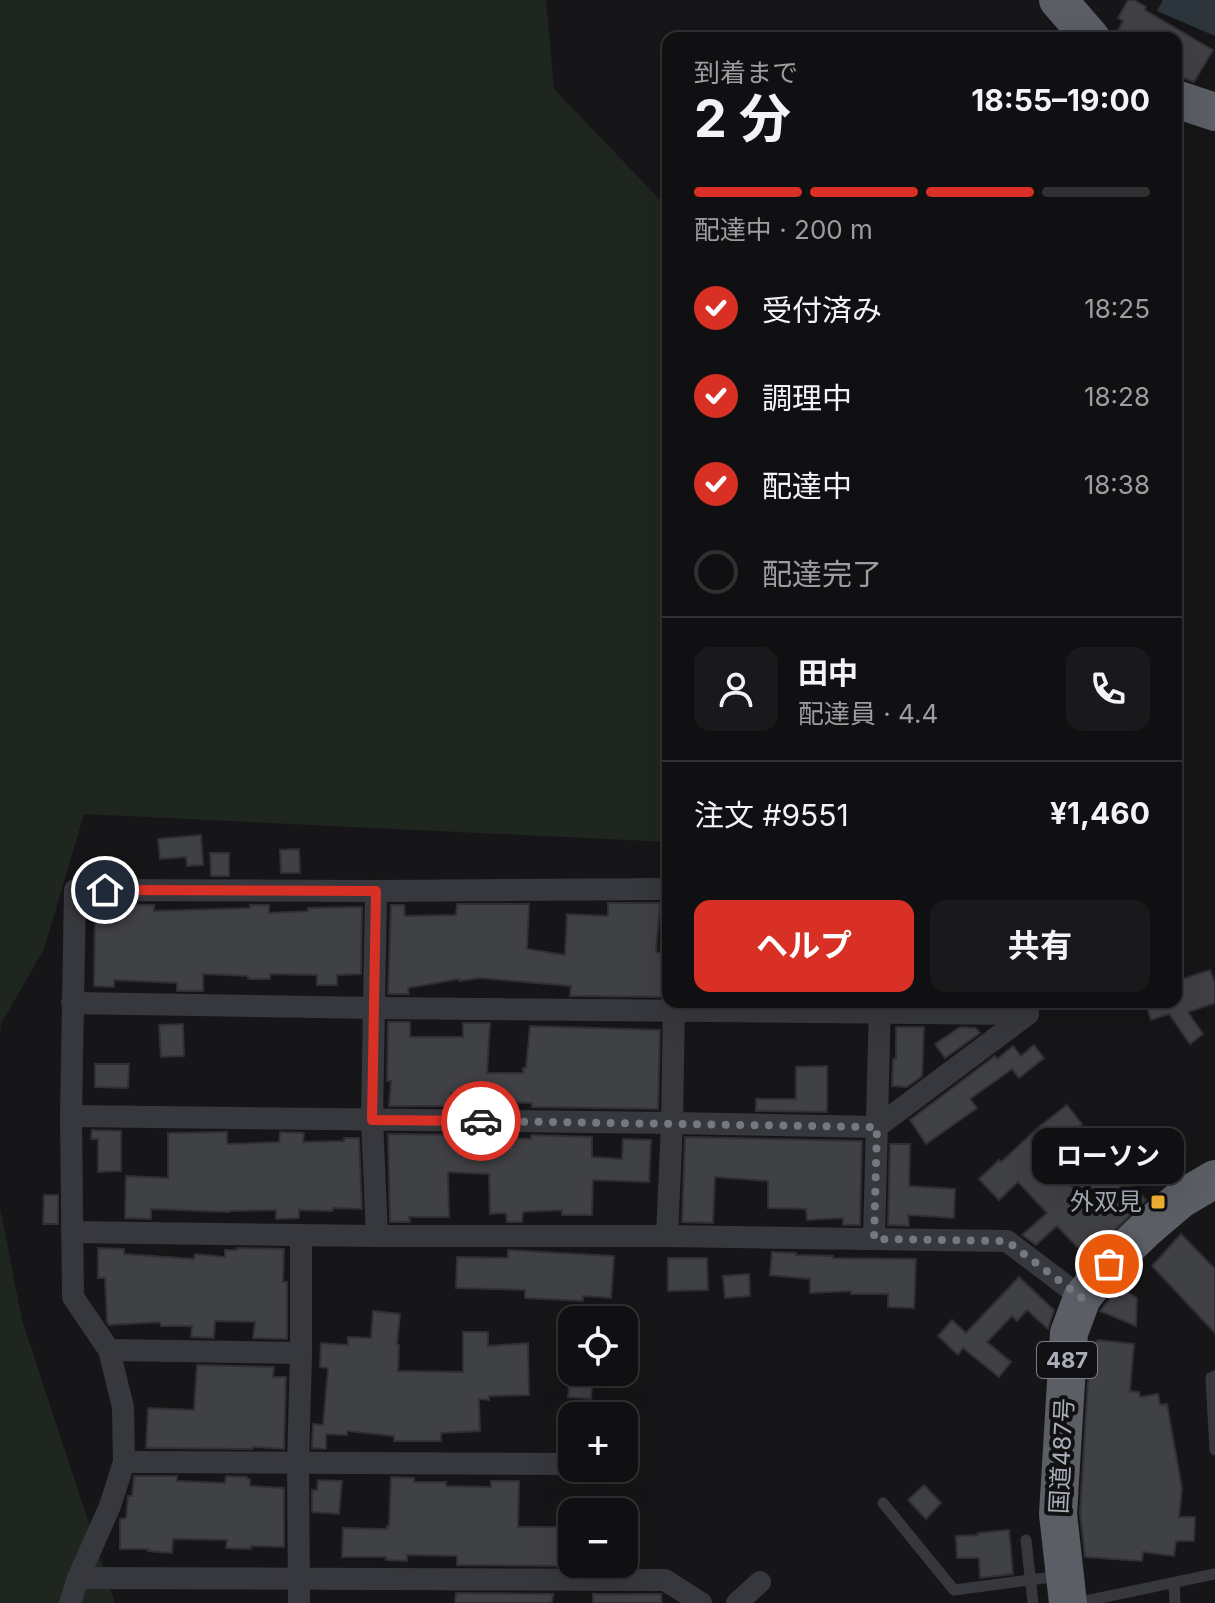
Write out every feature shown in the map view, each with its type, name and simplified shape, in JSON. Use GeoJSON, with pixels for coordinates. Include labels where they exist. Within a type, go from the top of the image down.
{"type":"FeatureCollection","features":[{"type":"Feature","properties":{"kind":"highway"},"geometry":{"type":"LineString","coordinates":[[1058,0],[1086,32]]}},
{"type":"Feature","properties":{"kind":"highway"},"geometry":{"type":"LineString","coordinates":[[1182,101],[1215,112]]}},
{"type":"Feature","properties":{"kind":"highway","name":"国道487号"},"geometry":{"type":"LineString","coordinates":[[1060,1590],[1058,1514],[1069,1333],[1082,1298],[1109,1264],[1148,1227],[1181,1199],[1215,1179]]}},
{"type":"Feature","properties":{"kind":"street"},"geometry":{"type":"LineString","coordinates":[[70,1603],[110,1506],[124,1462],[123,1407],[109,1350],[73,1297],[71,1116],[75,890],[662,889]]}},
{"type":"Feature","properties":{"kind":"street"},"geometry":{"type":"LineString","coordinates":[[376,891],[372,1120],[377,1236]]}},
{"type":"Feature","properties":{"kind":"street"},"geometry":{"type":"LineString","coordinates":[[72,1003],[374,1008],[662,1006]]}},
{"type":"Feature","properties":{"kind":"street"},"geometry":{"type":"LineString","coordinates":[[667,1236],[674,1008]]}},
{"type":"Feature","properties":{"kind":"street"},"geometry":{"type":"LineString","coordinates":[[874,1239],[880,1008]]}},
{"type":"Feature","properties":{"kind":"street"},"geometry":{"type":"LineString","coordinates":[[71,1116],[877,1127],[1028,1014],[901,1008]]}},
{"type":"Feature","properties":{"kind":"street"},"geometry":{"type":"LineString","coordinates":[[72,1232],[1007,1241],[1082,1298]]}},
{"type":"Feature","properties":{"kind":"street"},"geometry":{"type":"LineString","coordinates":[[299,1603],[301,1235]]}},
{"type":"Feature","properties":{"kind":"street"},"geometry":{"type":"LineString","coordinates":[[109,1350],[301,1353]]}},
{"type":"Feature","properties":{"kind":"street"},"geometry":{"type":"LineString","coordinates":[[124,1462],[558,1464]]}},
{"type":"Feature","properties":{"kind":"street"},"geometry":{"type":"LineString","coordinates":[[78,1578],[665,1580],[701,1603]]}},
{"type":"Feature","properties":{"kind":"street"},"geometry":{"type":"LineString","coordinates":[[737,1603],[760,1582]]}},
{"type":"Feature","properties":{"kind":"lane"},"geometry":{"type":"LineString","coordinates":[[1215,1376],[1211,1378],[1215,1450]]}},
{"type":"Feature","properties":{"kind":"lane"},"geometry":{"type":"LineString","coordinates":[[883,1503],[954,1590],[1060,1590],[1129,1598],[1215,1574]]}},
{"type":"Feature","properties":{"kind":"lane"},"geometry":{"type":"LineString","coordinates":[[1026,1540],[1060,1590]]}},
{"type":"Feature","properties":{"kind":"lane"},"geometry":{"type":"LineString","coordinates":[[1174,1583],[1175,1603]]}},
{"type":"Feature","properties":{"kind":"lane"},"geometry":{"type":"LineString","coordinates":[[1033,1603],[1060,1590]]}},
{"type":"Feature","properties":{"kind":"shaded area"},"geometry":{"type":"Polygon","coordinates":[[[0,0],[546,0],[554,89],[662,202],[662,842],[84,814],[44,949],[1,1024],[0,1033],[0,0]]]}},
{"type":"Feature","properties":{"kind":"shaded area"},"geometry":{"type":"Polygon","coordinates":[[[1163,0],[1215,0],[1215,36],[1157,11],[1163,0]]]}},
{"type":"Feature","properties":{"kind":"shaded area"},"geometry":{"type":"Polygon","coordinates":[[[0,1207],[22,1320],[115,1603],[0,1603],[0,1207]]]}},
{"type":"Feature","properties":{"kind":"building"},"geometry":{"type":"Polygon","coordinates":[[[1128,0],[1134,0],[1146,7],[1145,10],[1213,50],[1194,82],[1182,77],[1182,32],[1117,32],[1123,21],[1118,18],[1128,0]]]}},
{"type":"Feature","properties":{"kind":"building"},"geometry":{"type":"Polygon","coordinates":[[[201,835],[203,865],[187,866],[186,857],[160,859],[158,839],[201,835]]]}},
{"type":"Feature","properties":{"kind":"building"},"geometry":{"type":"Polygon","coordinates":[[[299,849],[300,873],[281,873],[280,850],[299,849]]]}},
{"type":"Feature","properties":{"kind":"building"},"geometry":{"type":"Polygon","coordinates":[[[210,853],[229,853],[229,876],[211,876],[210,853]]]}},
{"type":"Feature","properties":{"kind":"building"},"geometry":{"type":"Polygon","coordinates":[[[608,903],[660,903],[656,952],[661,953],[661,997],[570,996],[571,986],[480,978],[408,988],[409,994],[388,994],[391,905],[404,905],[405,916],[456,915],[457,904],[529,904],[527,949],[565,955],[567,914],[608,916],[608,903]]]}},
{"type":"Feature","properties":{"kind":"building"},"geometry":{"type":"Polygon","coordinates":[[[95,904],[154,905],[154,911],[269,905],[269,913],[308,911],[308,908],[362,907],[361,974],[337,975],[337,985],[317,985],[317,975],[270,974],[270,979],[248,979],[248,976],[203,974],[203,991],[177,991],[177,983],[114,980],[114,987],[94,986],[95,904]]]}},
{"type":"Feature","properties":{"kind":"building"},"geometry":{"type":"Polygon","coordinates":[[[1210,970],[1215,983],[1215,1003],[1188,1012],[1203,1034],[1190,1044],[1169,1014],[1151,1020],[1147,1008],[1182,1008],[1182,979],[1210,970]]]}},
{"type":"Feature","properties":{"kind":"building"},"geometry":{"type":"Polygon","coordinates":[[[388,1022],[410,1022],[410,1037],[463,1037],[463,1023],[490,1023],[487,1073],[523,1073],[530,1026],[660,1030],[658,1109],[532,1107],[532,1103],[490,1102],[491,1091],[451,1093],[452,1106],[389,1106],[388,1022]]]}},
{"type":"Feature","properties":{"kind":"building"},"geometry":{"type":"Polygon","coordinates":[[[183,1024],[184,1056],[161,1057],[159,1025],[183,1024]]]}},
{"type":"Feature","properties":{"kind":"building"},"geometry":{"type":"Polygon","coordinates":[[[896,1027],[924,1027],[922,1076],[907,1087],[892,1086],[896,1027]]]}},
{"type":"Feature","properties":{"kind":"building"},"geometry":{"type":"Polygon","coordinates":[[[960,1027],[976,1028],[980,1033],[945,1058],[935,1044],[960,1027]]]}},
{"type":"Feature","properties":{"kind":"building"},"geometry":{"type":"Polygon","coordinates":[[[1034,1045],[1044,1058],[1019,1078],[1012,1069],[970,1099],[977,1108],[926,1144],[910,1120],[995,1056],[997,1059],[1013,1046],[1021,1056],[1034,1045]]]}},
{"type":"Feature","properties":{"kind":"building"},"geometry":{"type":"Polygon","coordinates":[[[95,1064],[129,1064],[128,1088],[95,1087],[95,1064]]]}},
{"type":"Feature","properties":{"kind":"building"},"geometry":{"type":"Polygon","coordinates":[[[827,1066],[827,1112],[756,1111],[756,1099],[796,1099],[796,1067],[827,1066]]]}},
{"type":"Feature","properties":{"kind":"building"},"geometry":{"type":"Polygon","coordinates":[[[1067,1105],[1082,1124],[1042,1156],[1073,1188],[1105,1157],[1146,1200],[1087,1257],[1057,1226],[1036,1245],[1022,1235],[1047,1213],[1018,1182],[999,1200],[979,1179],[1067,1105]]]}},
{"type":"Feature","properties":{"kind":"building"},"geometry":{"type":"Polygon","coordinates":[[[92,1130],[121,1131],[121,1171],[98,1172],[98,1139],[91,1139],[92,1130]]]}},
{"type":"Feature","properties":{"kind":"building"},"geometry":{"type":"Polygon","coordinates":[[[227,1132],[227,1144],[279,1142],[280,1132],[304,1133],[303,1142],[359,1138],[362,1209],[299,1210],[299,1218],[276,1219],[276,1210],[151,1209],[151,1219],[125,1218],[126,1176],[168,1178],[168,1133],[227,1132]]]}},
{"type":"Feature","properties":{"kind":"building"},"geometry":{"type":"Polygon","coordinates":[[[388,1134],[468,1135],[467,1144],[497,1145],[497,1142],[515,1143],[516,1138],[531,1139],[531,1135],[592,1137],[592,1157],[622,1159],[623,1139],[651,1140],[649,1182],[593,1180],[592,1215],[562,1215],[562,1210],[523,1212],[522,1222],[507,1222],[506,1213],[490,1214],[489,1174],[448,1172],[449,1217],[409,1217],[410,1222],[390,1222],[388,1134]]]}},
{"type":"Feature","properties":{"kind":"building"},"geometry":{"type":"Polygon","coordinates":[[[685,1137],[862,1141],[860,1225],[843,1225],[843,1218],[807,1220],[806,1209],[768,1208],[768,1181],[715,1177],[713,1223],[682,1222],[685,1137]]]}},
{"type":"Feature","properties":{"kind":"building"},"geometry":{"type":"Polygon","coordinates":[[[890,1144],[910,1144],[909,1186],[955,1189],[954,1218],[908,1215],[909,1226],[888,1225],[890,1144]]]}},
{"type":"Feature","properties":{"kind":"building"},"geometry":{"type":"Polygon","coordinates":[[[44,1195],[58,1195],[58,1224],[43,1224],[44,1195]]]}},
{"type":"Feature","properties":{"kind":"building"},"geometry":{"type":"Polygon","coordinates":[[[1181,1234],[1215,1269],[1215,1333],[1152,1266],[1181,1234]]]}},
{"type":"Feature","properties":{"kind":"building"},"geometry":{"type":"Polygon","coordinates":[[[98,1248],[124,1249],[124,1254],[194,1259],[195,1254],[225,1257],[225,1250],[237,1248],[284,1249],[287,1339],[253,1338],[255,1322],[215,1321],[214,1338],[191,1337],[192,1326],[161,1326],[160,1322],[109,1325],[105,1278],[98,1278],[98,1248]]]}},
{"type":"Feature","properties":{"kind":"building"},"geometry":{"type":"Polygon","coordinates":[[[508,1250],[614,1256],[611,1298],[583,1296],[583,1301],[525,1298],[525,1290],[456,1288],[457,1257],[508,1258],[508,1250]]]}},
{"type":"Feature","properties":{"kind":"building"},"geometry":{"type":"Polygon","coordinates":[[[772,1252],[833,1258],[916,1259],[914,1308],[888,1307],[888,1294],[851,1294],[851,1291],[810,1293],[810,1279],[770,1275],[772,1252]]]}},
{"type":"Feature","properties":{"kind":"building"},"geometry":{"type":"Polygon","coordinates":[[[668,1258],[707,1258],[708,1290],[668,1291],[668,1258]]]}},
{"type":"Feature","properties":{"kind":"building"},"geometry":{"type":"Polygon","coordinates":[[[749,1274],[750,1296],[725,1298],[723,1276],[749,1274]]]}},
{"type":"Feature","properties":{"kind":"building"},"geometry":{"type":"Polygon","coordinates":[[[1019,1277],[1054,1310],[1048,1329],[1027,1310],[1017,1321],[1012,1316],[987,1342],[1011,1362],[999,1377],[963,1348],[958,1355],[938,1336],[952,1320],[966,1333],[1019,1277]]]}},
{"type":"Feature","properties":{"kind":"building"},"geometry":{"type":"Polygon","coordinates":[[[1119,1287],[1137,1298],[1136,1326],[1100,1311],[1119,1287]]]}},
{"type":"Feature","properties":{"kind":"building"},"geometry":{"type":"Polygon","coordinates":[[[373,1311],[400,1314],[398,1371],[463,1372],[463,1332],[488,1332],[488,1346],[528,1343],[529,1395],[479,1399],[480,1431],[441,1433],[441,1441],[394,1441],[394,1436],[347,1431],[347,1435],[326,1434],[326,1449],[312,1448],[313,1424],[323,1425],[328,1368],[320,1367],[321,1343],[348,1345],[348,1337],[371,1338],[373,1311]]]}},
{"type":"Feature","properties":{"kind":"building"},"geometry":{"type":"Polygon","coordinates":[[[1098,1340],[1134,1344],[1130,1391],[1139,1392],[1140,1397],[1158,1394],[1160,1405],[1167,1404],[1182,1489],[1179,1517],[1195,1517],[1194,1541],[1176,1541],[1174,1556],[1143,1552],[1142,1561],[1085,1557],[1080,1513],[1090,1345],[1098,1340]]]}},
{"type":"Feature","properties":{"kind":"building"},"geometry":{"type":"Polygon","coordinates":[[[197,1365],[274,1367],[273,1377],[286,1377],[284,1449],[146,1448],[148,1408],[194,1410],[197,1365]]]}},
{"type":"Feature","properties":{"kind":"building"},"geometry":{"type":"Polygon","coordinates":[[[569,1386],[592,1386],[591,1399],[568,1397],[569,1386]]]}},
{"type":"Feature","properties":{"kind":"building"},"geometry":{"type":"Polygon","coordinates":[[[134,1476],[177,1476],[177,1481],[225,1483],[226,1476],[247,1477],[250,1486],[284,1488],[284,1547],[226,1548],[227,1540],[173,1539],[172,1553],[120,1549],[120,1519],[126,1518],[134,1476]]]}},
{"type":"Feature","properties":{"kind":"building"},"geometry":{"type":"Polygon","coordinates":[[[391,1477],[414,1478],[414,1482],[446,1482],[446,1486],[491,1487],[491,1481],[519,1481],[518,1527],[558,1527],[558,1566],[457,1565],[457,1556],[407,1555],[407,1561],[386,1560],[386,1557],[342,1557],[343,1528],[387,1529],[391,1477]]]}},
{"type":"Feature","properties":{"kind":"building"},"geometry":{"type":"Polygon","coordinates":[[[318,1480],[342,1481],[339,1514],[312,1512],[312,1490],[317,1490],[318,1480]]]}},
{"type":"Feature","properties":{"kind":"building"},"geometry":{"type":"Polygon","coordinates":[[[924,1485],[941,1503],[926,1519],[908,1500],[924,1485]]]}},
{"type":"Feature","properties":{"kind":"building"},"geometry":{"type":"Polygon","coordinates":[[[1009,1530],[1013,1574],[980,1578],[979,1558],[957,1558],[956,1536],[1009,1530]]]}},
{"type":"Feature","properties":{"kind":"building"},"geometry":{"type":"Polygon","coordinates":[[[456,1593],[553,1594],[552,1603],[455,1603],[456,1593]]]}},
{"type":"Feature","properties":{"kind":"building"},"geometry":{"type":"Polygon","coordinates":[[[593,1594],[661,1594],[662,1603],[593,1603],[593,1594]]]}},
{"type":"Feature","properties":{"kind":"way so far"},"geometry":{"type":"LineString","coordinates":[[481,1121],[877,1127],[874,1239],[1007,1241],[1082,1298],[1109,1264]]}},
{"type":"Feature","properties":{"kind":"place","name":"外双見"},"geometry":{"type":"Point","coordinates":[1158,1202]}},
{"type":"Feature","properties":{"kind":"place","name":"ローソン"},"geometry":{"type":"Point","coordinates":[1109,1264]}},
{"type":"Feature","properties":{"kind":"route"},"geometry":{"type":"LineString","coordinates":[[105,890],[376,891],[372,1120],[481,1121]]}}]}
